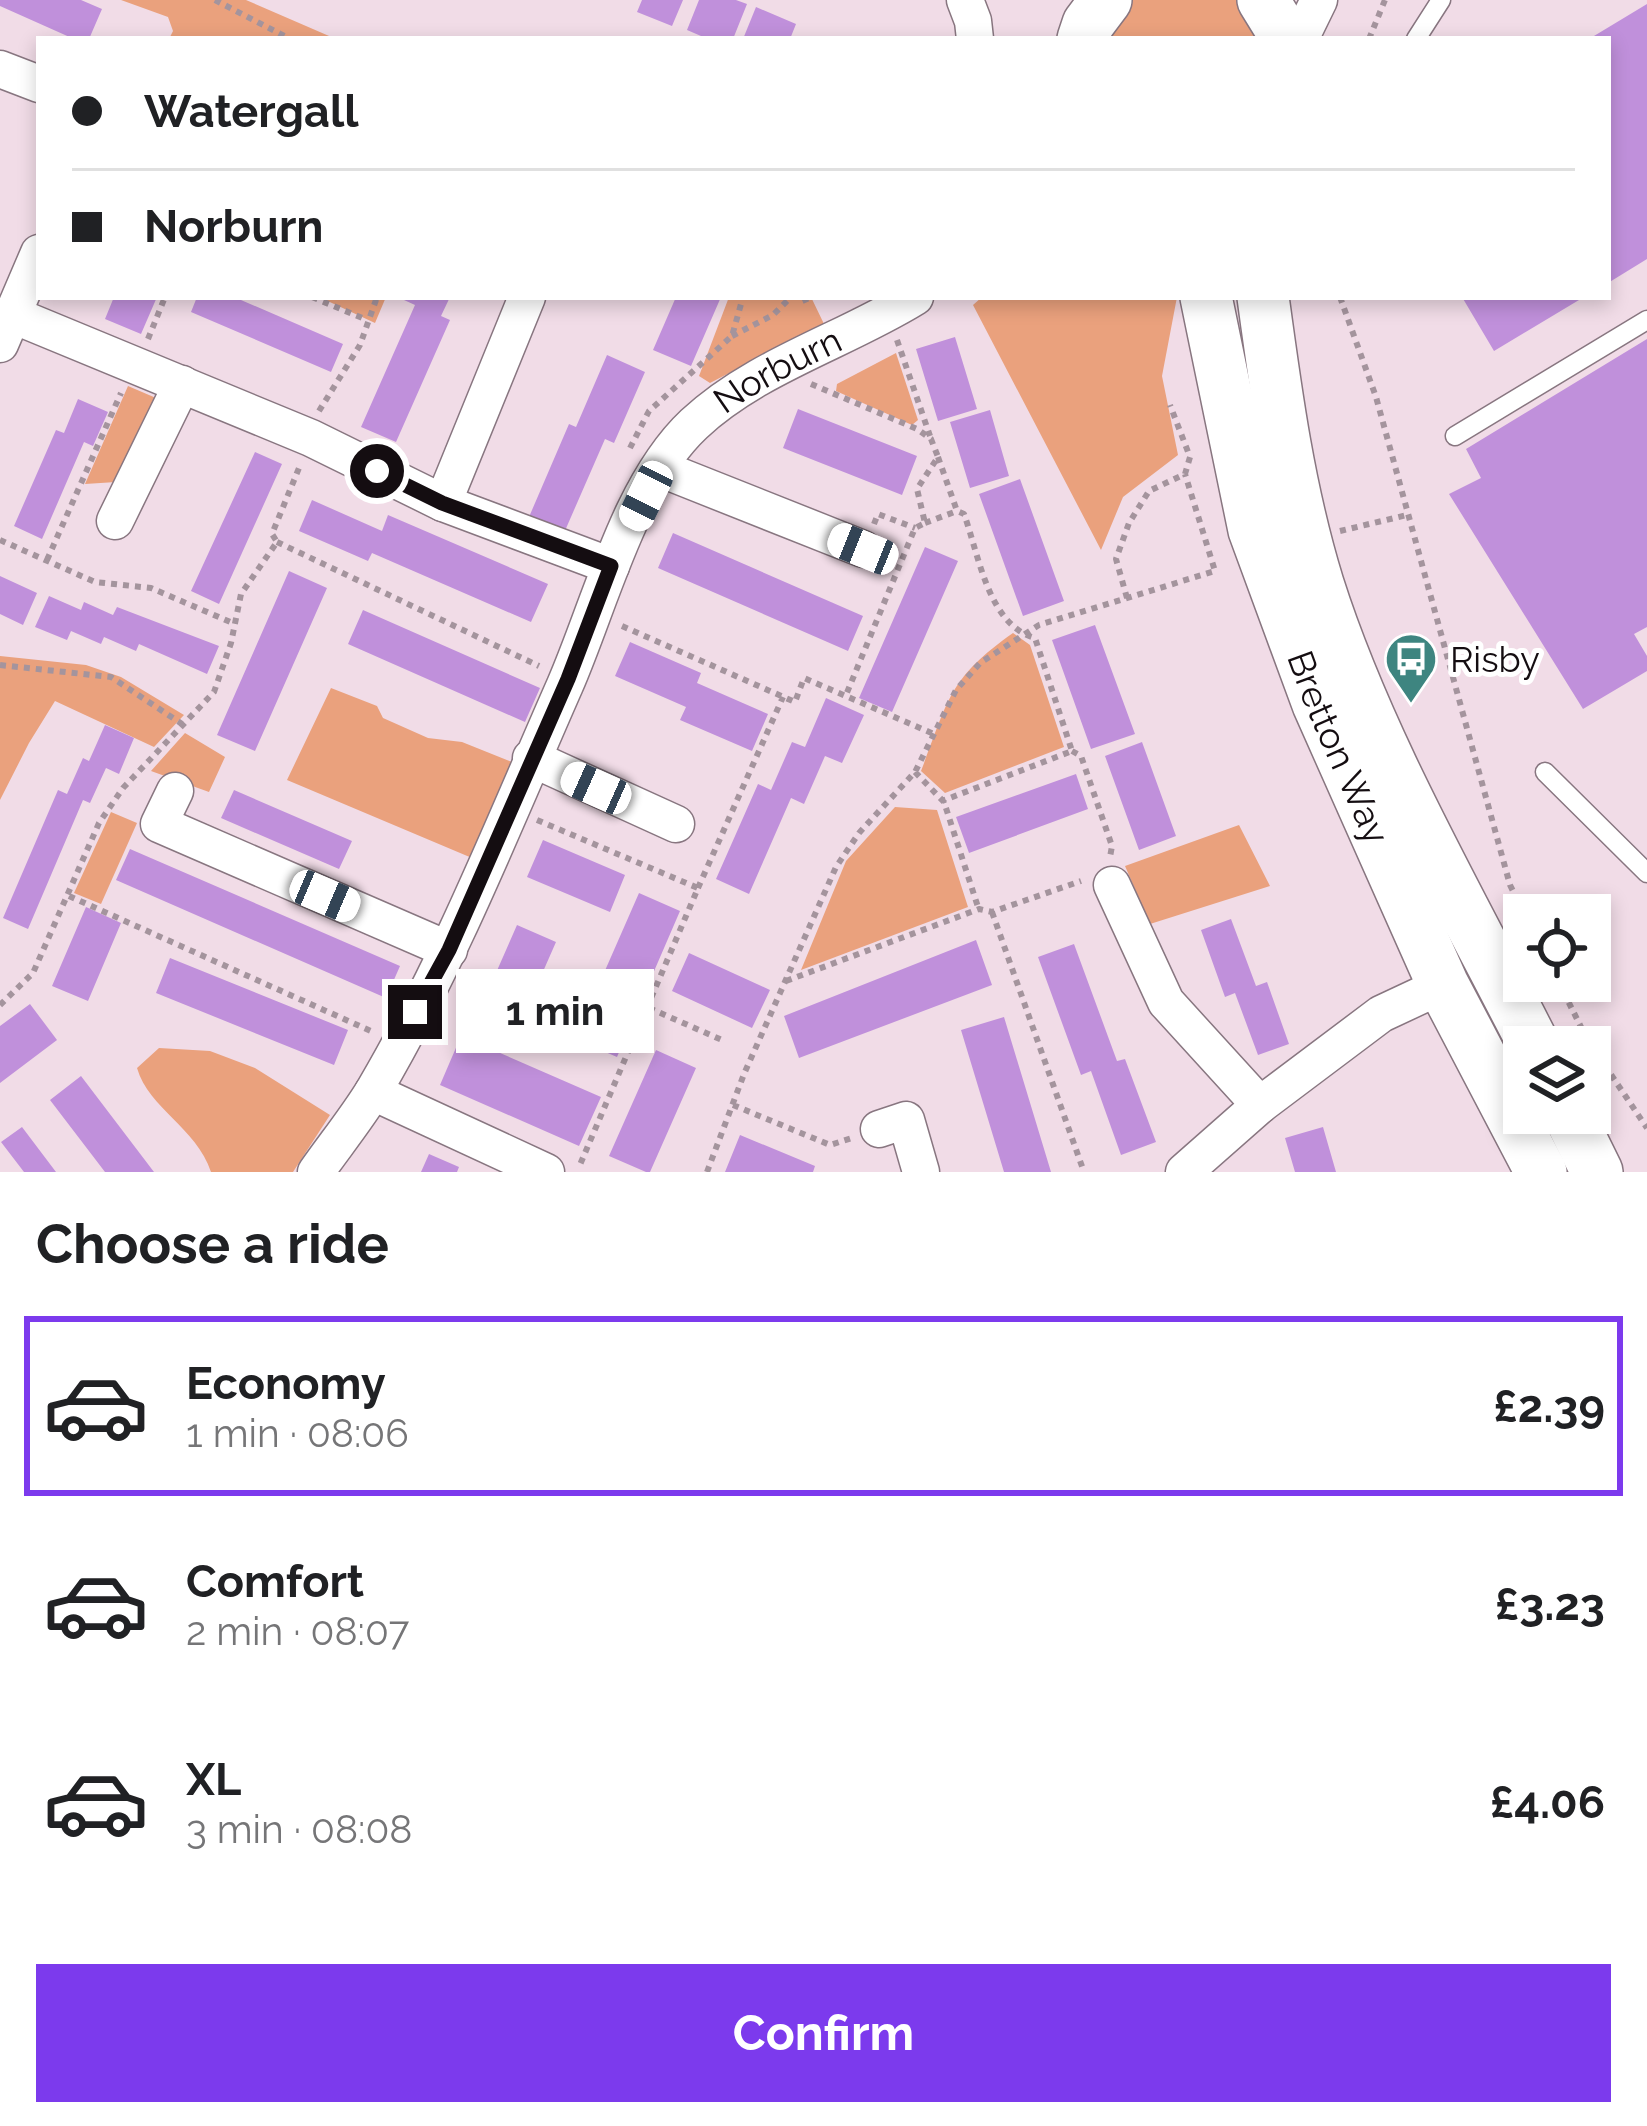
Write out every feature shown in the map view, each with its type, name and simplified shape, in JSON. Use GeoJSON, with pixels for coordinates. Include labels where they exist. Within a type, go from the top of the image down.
{"type":"FeatureCollection","features":[{"type":"Feature","properties":{"kind":"street"},"geometry":{"type":"LineString","coordinates":[[965,0],[974,21],[974,36]]}},
{"type":"Feature","properties":{"kind":"street"},"geometry":{"type":"LineString","coordinates":[[1263,0],[1285,36]]}},
{"type":"Feature","properties":{"kind":"street"},"geometry":{"type":"LineString","coordinates":[[1301,36],[1319,0]]}},
{"type":"Feature","properties":{"kind":"street"},"geometry":{"type":"LineString","coordinates":[[0,69],[36,83]]}},
{"type":"Feature","properties":{"kind":"street"},"geometry":{"type":"LineString","coordinates":[[36,260],[7,329],[182,384],[311,438],[442,503],[611,566]]}},
{"type":"Feature","properties":{"kind":"street"},"geometry":{"type":"LineString","coordinates":[[442,503],[526,300]]}},
{"type":"Feature","properties":{"kind":"street","name":"Bretton Way"},"geometry":{"type":"LineString","coordinates":[[1207,300],[1254,530],[1318,704],[1443,985],[1541,1172]]}},
{"type":"Feature","properties":{"kind":"street","name":"Bretton Way"},"geometry":{"type":"LineString","coordinates":[[1263,300],[1283,440],[1319,584],[1378,734],[1524,1026]]}},
{"type":"Feature","properties":{"kind":"street","name":"Norburn"},"geometry":{"type":"LineString","coordinates":[[316,1172],[373,1092],[543,764],[591,613],[659,468],[693,426],[742,387],[901,306]]}},
{"type":"Feature","properties":{"kind":"street"},"geometry":{"type":"LineString","coordinates":[[115,521],[182,384]]}},
{"type":"Feature","properties":{"kind":"street"},"geometry":{"type":"LineString","coordinates":[[659,468],[863,549]]}},
{"type":"Feature","properties":{"kind":"street"},"geometry":{"type":"LineString","coordinates":[[543,764],[676,824]]}},
{"type":"Feature","properties":{"kind":"street"},"geometry":{"type":"LineString","coordinates":[[175,791],[159,824],[449,950]]}},
{"type":"Feature","properties":{"kind":"street"},"geometry":{"type":"LineString","coordinates":[[1110,879],[1166,1002],[1260,1105]]}},
{"type":"Feature","properties":{"kind":"street"},"geometry":{"type":"LineString","coordinates":[[1184,1172],[1260,1105],[1381,1014],[1443,985]]}},
{"type":"Feature","properties":{"kind":"street"},"geometry":{"type":"LineString","coordinates":[[373,1092],[546,1172]]}},
{"type":"Feature","properties":{"kind":"street"},"geometry":{"type":"LineString","coordinates":[[878,1129],[906,1120],[921,1172]]}},
{"type":"Feature","properties":{"kind":"street"},"geometry":{"type":"LineString","coordinates":[[1579,1134],[1598,1172]]}},
{"type":"Feature","properties":{"kind":"lane"},"geometry":{"type":"LineString","coordinates":[[1418,36],[1441,0]]}},
{"type":"Feature","properties":{"kind":"lane"},"geometry":{"type":"LineString","coordinates":[[1455,436],[1647,320]]}},
{"type":"Feature","properties":{"kind":"lane"},"geometry":{"type":"LineString","coordinates":[[1545,772],[1647,873]]}},
{"type":"Feature","properties":{"kind":"path"},"geometry":{"type":"LineString","coordinates":[[215,0],[284,36]]}},
{"type":"Feature","properties":{"kind":"path"},"geometry":{"type":"LineString","coordinates":[[1371,36],[1385,0]]}},
{"type":"Feature","properties":{"kind":"path"},"geometry":{"type":"LineString","coordinates":[[47,560],[164,300]]}},
{"type":"Feature","properties":{"kind":"path"},"geometry":{"type":"LineString","coordinates":[[319,300],[368,320]]}},
{"type":"Feature","properties":{"kind":"path"},"geometry":{"type":"LineString","coordinates":[[376,300],[360,345],[321,407],[272,534],[277,542],[568,679]]}},
{"type":"Feature","properties":{"kind":"path"},"geometry":{"type":"LineString","coordinates":[[732,336],[772,315],[787,300]]}},
{"type":"Feature","properties":{"kind":"path"},"geometry":{"type":"LineString","coordinates":[[1341,300],[1376,397],[1514,894]]}},
{"type":"Feature","properties":{"kind":"path"},"geometry":{"type":"LineString","coordinates":[[901,306],[931,439],[957,511]]}},
{"type":"Feature","properties":{"kind":"path"},"geometry":{"type":"LineString","coordinates":[[797,359],[809,383],[931,439]]}},
{"type":"Feature","properties":{"kind":"path"},"geometry":{"type":"LineString","coordinates":[[707,1172],[836,867],[859,833],[915,772],[956,690],[980,663],[1039,625],[1215,571],[1185,474],[1190,457],[1170,405]]}},
{"type":"Feature","properties":{"kind":"path"},"geometry":{"type":"LineString","coordinates":[[925,523],[917,489],[938,457]]}},
{"type":"Feature","properties":{"kind":"path"},"geometry":{"type":"LineString","coordinates":[[1127,598],[1116,559],[1129,523],[1149,491],[1185,474]]}},
{"type":"Feature","properties":{"kind":"path"},"geometry":{"type":"LineString","coordinates":[[786,981],[979,909],[992,912],[1110,879],[1112,846],[1081,756],[1072,751],[1036,638],[1022,634],[999,611],[964,514],[957,511],[915,528],[846,695]]}},
{"type":"Feature","properties":{"kind":"path"},"geometry":{"type":"LineString","coordinates":[[1330,534],[1407,514]]}},
{"type":"Feature","properties":{"kind":"path"},"geometry":{"type":"LineString","coordinates":[[0,540],[95,582],[151,588],[235,623]]}},
{"type":"Feature","properties":{"kind":"path"},"geometry":{"type":"LineString","coordinates":[[0,1005],[33,973],[99,824],[123,788],[214,692],[241,593],[277,542]]}},
{"type":"Feature","properties":{"kind":"path"},"geometry":{"type":"LineString","coordinates":[[591,613],[794,702],[804,679],[934,734]]}},
{"type":"Feature","properties":{"kind":"path"},"geometry":{"type":"LineString","coordinates":[[0,665],[111,677],[182,724]]}},
{"type":"Feature","properties":{"kind":"path"},"geometry":{"type":"LineString","coordinates":[[576,1172],[783,697]]}},
{"type":"Feature","properties":{"kind":"path"},"geometry":{"type":"LineString","coordinates":[[942,801],[1072,751]]}},
{"type":"Feature","properties":{"kind":"path"},"geometry":{"type":"LineString","coordinates":[[543,764],[533,819],[698,888]]}},
{"type":"Feature","properties":{"kind":"path"},"geometry":{"type":"LineString","coordinates":[[915,772],[942,801],[979,909]]}},
{"type":"Feature","properties":{"kind":"path"},"geometry":{"type":"LineString","coordinates":[[69,896],[398,1044]]}},
{"type":"Feature","properties":{"kind":"path"},"geometry":{"type":"LineString","coordinates":[[992,912],[1084,1172]]}},
{"type":"Feature","properties":{"kind":"path"},"geometry":{"type":"LineString","coordinates":[[1568,1002],[1587,1039],[1647,1128]]}},
{"type":"Feature","properties":{"kind":"path"},"geometry":{"type":"LineString","coordinates":[[650,1008],[722,1040]]}},
{"type":"Feature","properties":{"kind":"path"},"geometry":{"type":"LineString","coordinates":[[733,1105],[830,1145],[878,1129]]}},
{"type":"Feature","properties":{"kind":"shaded area"},"geometry":{"type":"Polygon","coordinates":[[[121,0],[246,0],[329,36],[170,36],[168,17],[121,0]]]}},
{"type":"Feature","properties":{"kind":"shaded area"},"geometry":{"type":"Polygon","coordinates":[[[1126,0],[1243,0],[1268,36],[1102,36],[1126,0]]]}},
{"type":"Feature","properties":{"kind":"shaded area"},"geometry":{"type":"Polygon","coordinates":[[[325,300],[385,300],[375,323],[325,300]]]}},
{"type":"Feature","properties":{"kind":"shaded area"},"geometry":{"type":"Polygon","coordinates":[[[728,300],[812,300],[824,324],[710,383],[699,376],[728,300]]]}},
{"type":"Feature","properties":{"kind":"shaded area"},"geometry":{"type":"Polygon","coordinates":[[[979,300],[1176,300],[1162,376],[1178,455],[1123,497],[1101,550],[973,305],[979,300]]]}},
{"type":"Feature","properties":{"kind":"shaded area"},"geometry":{"type":"Polygon","coordinates":[[[896,353],[918,420],[912,425],[836,391],[837,384],[896,353]]]}},
{"type":"Feature","properties":{"kind":"shaded area"},"geometry":{"type":"Polygon","coordinates":[[[128,386],[163,401],[116,482],[85,484],[128,386]]]}},
{"type":"Feature","properties":{"kind":"shaded area"},"geometry":{"type":"Polygon","coordinates":[[[1013,633],[1030,645],[1064,747],[945,793],[921,771],[945,708],[975,664],[1013,633]]]}},
{"type":"Feature","properties":{"kind":"shaded area"},"geometry":{"type":"Polygon","coordinates":[[[0,656],[86,665],[121,677],[184,715],[154,747],[55,701],[0,800],[0,656]]]}},
{"type":"Feature","properties":{"kind":"shaded area"},"geometry":{"type":"Polygon","coordinates":[[[331,688],[377,706],[383,718],[428,738],[462,742],[512,762],[472,858],[287,780],[331,688]]]}},
{"type":"Feature","properties":{"kind":"shaded area"},"geometry":{"type":"Polygon","coordinates":[[[185,733],[225,757],[209,792],[151,771],[185,733]]]}},
{"type":"Feature","properties":{"kind":"shaded area"},"geometry":{"type":"Polygon","coordinates":[[[895,807],[937,810],[968,907],[801,970],[846,861],[895,807]]]}},
{"type":"Feature","properties":{"kind":"shaded area"},"geometry":{"type":"Polygon","coordinates":[[[111,812],[137,823],[101,904],[74,893],[111,812]]]}},
{"type":"Feature","properties":{"kind":"shaded area"},"geometry":{"type":"Polygon","coordinates":[[[1239,825],[1270,886],[1150,924],[1125,866],[1239,825]]]}},
{"type":"Feature","properties":{"kind":"shaded area"},"geometry":{"type":"Polygon","coordinates":[[[159,1048],[210,1051],[255,1068],[330,1115],[293,1172],[211,1172],[195,1143],[152,1095],[137,1068],[159,1048]]]}},
{"type":"Feature","properties":{"kind":"building"},"geometry":{"type":"Polygon","coordinates":[[[0,0],[81,0],[102,9],[90,36],[67,36],[0,6],[0,0]]]}},
{"type":"Feature","properties":{"kind":"building"},"geometry":{"type":"Polygon","coordinates":[[[642,0],[683,0],[672,26],[637,12],[642,0]]]}},
{"type":"Feature","properties":{"kind":"building"},"geometry":{"type":"Polygon","coordinates":[[[699,0],[747,4],[734,36],[701,36],[687,30],[699,0]]]}},
{"type":"Feature","properties":{"kind":"building"},"geometry":{"type":"Polygon","coordinates":[[[1647,4],[1647,259],[1611,281],[1611,36],[1594,36],[1647,4]]]}},
{"type":"Feature","properties":{"kind":"building"},"geometry":{"type":"Polygon","coordinates":[[[756,7],[796,24],[791,36],[744,36],[756,7]]]}},
{"type":"Feature","properties":{"kind":"building"},"geometry":{"type":"Polygon","coordinates":[[[113,300],[156,300],[141,334],[105,319],[113,300]]]}},
{"type":"Feature","properties":{"kind":"building"},"geometry":{"type":"Polygon","coordinates":[[[196,300],[241,300],[343,344],[331,372],[191,312],[196,300]]]}},
{"type":"Feature","properties":{"kind":"building"},"geometry":{"type":"Polygon","coordinates":[[[404,300],[449,300],[441,316],[450,320],[396,442],[361,427],[415,305],[404,300]]]}},
{"type":"Feature","properties":{"kind":"building"},"geometry":{"type":"Polygon","coordinates":[[[675,300],[720,300],[691,366],[653,350],[675,300]]]}},
{"type":"Feature","properties":{"kind":"building"},"geometry":{"type":"Polygon","coordinates":[[[1464,300],[1579,300],[1494,351],[1464,300]]]}},
{"type":"Feature","properties":{"kind":"building"},"geometry":{"type":"Polygon","coordinates":[[[955,337],[977,409],[938,421],[916,349],[955,337]]]}},
{"type":"Feature","properties":{"kind":"building"},"geometry":{"type":"Polygon","coordinates":[[[1647,339],[1647,627],[1634,634],[1647,656],[1647,671],[1583,709],[1449,494],[1481,478],[1466,449],[1647,339]]]}},
{"type":"Feature","properties":{"kind":"building"},"geometry":{"type":"Polygon","coordinates":[[[607,355],[645,372],[614,443],[605,439],[564,533],[529,517],[569,424],[576,427],[607,355]]]}},
{"type":"Feature","properties":{"kind":"building"},"geometry":{"type":"Polygon","coordinates":[[[78,399],[108,412],[93,446],[84,442],[42,539],[14,526],[56,430],[64,433],[78,399]]]}},
{"type":"Feature","properties":{"kind":"building"},"geometry":{"type":"Polygon","coordinates":[[[798,409],[917,456],[902,495],[783,448],[798,409]]]}},
{"type":"Feature","properties":{"kind":"building"},"geometry":{"type":"Polygon","coordinates":[[[990,410],[1009,476],[970,488],[950,422],[990,410]]]}},
{"type":"Feature","properties":{"kind":"building"},"geometry":{"type":"Polygon","coordinates":[[[255,452],[282,464],[219,604],[191,591],[255,452]]]}},
{"type":"Feature","properties":{"kind":"building"},"geometry":{"type":"Polygon","coordinates":[[[1020,479],[1064,601],[1023,616],[979,494],[1020,479]]]}},
{"type":"Feature","properties":{"kind":"building"},"geometry":{"type":"Polygon","coordinates":[[[312,500],[382,531],[388,515],[548,584],[531,622],[372,553],[368,561],[299,531],[312,500]]]}},
{"type":"Feature","properties":{"kind":"building"},"geometry":{"type":"Polygon","coordinates":[[[673,533],[863,616],[848,651],[658,568],[673,533]]]}},
{"type":"Feature","properties":{"kind":"building"},"geometry":{"type":"Polygon","coordinates":[[[925,547],[958,561],[892,712],[859,698],[925,547]]]}},
{"type":"Feature","properties":{"kind":"building"},"geometry":{"type":"Polygon","coordinates":[[[289,571],[327,588],[255,751],[217,735],[289,571]]]}},
{"type":"Feature","properties":{"kind":"building"},"geometry":{"type":"Polygon","coordinates":[[[0,576],[37,593],[23,625],[0,614],[0,576]]]}},
{"type":"Feature","properties":{"kind":"building"},"geometry":{"type":"Polygon","coordinates":[[[49,596],[81,610],[84,602],[113,615],[117,607],[219,646],[207,674],[139,644],[136,651],[104,637],[101,644],[71,631],[67,640],[35,627],[49,596]]]}},
{"type":"Feature","properties":{"kind":"building"},"geometry":{"type":"Polygon","coordinates":[[[363,610],[540,688],[525,722],[348,644],[363,610]]]}},
{"type":"Feature","properties":{"kind":"building"},"geometry":{"type":"Polygon","coordinates":[[[1095,625],[1135,734],[1091,749],[1052,640],[1095,625]]]}},
{"type":"Feature","properties":{"kind":"building"},"geometry":{"type":"Polygon","coordinates":[[[630,642],[701,673],[697,683],[768,714],[752,751],[680,720],[686,707],[615,676],[630,642]]]}},
{"type":"Feature","properties":{"kind":"building"},"geometry":{"type":"Polygon","coordinates":[[[826,698],[864,715],[842,763],[825,756],[804,804],[791,798],[749,894],[716,879],[758,784],[771,790],[792,742],[805,747],[826,698]]]}},
{"type":"Feature","properties":{"kind":"building"},"geometry":{"type":"Polygon","coordinates":[[[105,725],[134,738],[119,774],[106,768],[90,803],[83,800],[28,929],[3,918],[58,790],[67,794],[105,725]]]}},
{"type":"Feature","properties":{"kind":"building"},"geometry":{"type":"Polygon","coordinates":[[[1142,742],[1176,836],[1139,850],[1105,756],[1142,742]]]}},
{"type":"Feature","properties":{"kind":"building"},"geometry":{"type":"Polygon","coordinates":[[[1076,774],[1088,809],[969,853],[956,817],[1076,774]]]}},
{"type":"Feature","properties":{"kind":"building"},"geometry":{"type":"Polygon","coordinates":[[[234,790],[352,841],[339,869],[221,818],[234,790]]]}},
{"type":"Feature","properties":{"kind":"building"},"geometry":{"type":"Polygon","coordinates":[[[543,840],[625,875],[610,912],[527,877],[543,840]]]}},
{"type":"Feature","properties":{"kind":"building"},"geometry":{"type":"Polygon","coordinates":[[[130,849],[400,966],[386,998],[116,880],[130,849]]]}},
{"type":"Feature","properties":{"kind":"building"},"geometry":{"type":"Polygon","coordinates":[[[639,893],[680,911],[617,1057],[575,1039],[639,893]]]}},
{"type":"Feature","properties":{"kind":"building"},"geometry":{"type":"Polygon","coordinates":[[[86,907],[121,923],[88,1001],[52,986],[86,907]]]}},
{"type":"Feature","properties":{"kind":"building"},"geometry":{"type":"Polygon","coordinates":[[[1231,919],[1256,986],[1267,982],[1289,1044],[1258,1055],[1235,993],[1225,997],[1201,930],[1231,919]]]}},
{"type":"Feature","properties":{"kind":"building"},"geometry":{"type":"Polygon","coordinates":[[[517,925],[556,942],[520,1024],[481,1007],[517,925]]]}},
{"type":"Feature","properties":{"kind":"building"},"geometry":{"type":"Polygon","coordinates":[[[976,940],[992,985],[799,1058],[784,1016],[976,940]]]}},
{"type":"Feature","properties":{"kind":"building"},"geometry":{"type":"Polygon","coordinates":[[[1074,944],[1117,1061],[1125,1059],[1156,1142],[1121,1155],[1091,1071],[1081,1075],[1038,957],[1074,944]]]}},
{"type":"Feature","properties":{"kind":"building"},"geometry":{"type":"Polygon","coordinates":[[[689,953],[770,990],[752,1028],[672,991],[689,953]]]}},
{"type":"Feature","properties":{"kind":"building"},"geometry":{"type":"Polygon","coordinates":[[[170,958],[348,1030],[334,1065],[156,993],[170,958]]]}},
{"type":"Feature","properties":{"kind":"building"},"geometry":{"type":"Polygon","coordinates":[[[30,1004],[57,1040],[0,1083],[0,1026],[30,1004]]]}},
{"type":"Feature","properties":{"kind":"building"},"geometry":{"type":"Polygon","coordinates":[[[1004,1017],[1051,1172],[1004,1172],[961,1030],[1004,1017]]]}},
{"type":"Feature","properties":{"kind":"building"},"geometry":{"type":"Polygon","coordinates":[[[461,1036],[601,1097],[579,1146],[440,1085],[461,1036]]]}},
{"type":"Feature","properties":{"kind":"building"},"geometry":{"type":"Polygon","coordinates":[[[656,1050],[696,1068],[650,1172],[646,1172],[609,1156],[656,1050]]]}},
{"type":"Feature","properties":{"kind":"building"},"geometry":{"type":"Polygon","coordinates":[[[81,1076],[154,1172],[105,1172],[50,1100],[81,1076]]]}},
{"type":"Feature","properties":{"kind":"building"},"geometry":{"type":"Polygon","coordinates":[[[22,1127],[56,1172],[24,1172],[1,1142],[22,1127]]]}},
{"type":"Feature","properties":{"kind":"building"},"geometry":{"type":"Polygon","coordinates":[[[1323,1127],[1336,1172],[1295,1172],[1285,1138],[1323,1127]]]}},
{"type":"Feature","properties":{"kind":"building"},"geometry":{"type":"Polygon","coordinates":[[[740,1135],[815,1166],[813,1172],[725,1172],[740,1135]]]}},
{"type":"Feature","properties":{"kind":"building"},"geometry":{"type":"Polygon","coordinates":[[[429,1154],[459,1167],[457,1172],[421,1172],[429,1154]]]}},
{"type":"Feature","properties":{"kind":"place","name":"Risby"},"geometry":{"type":"Point","coordinates":[1411,705]}},
{"type":"Feature","properties":{"kind":"route"},"geometry":{"type":"LineString","coordinates":[[377,471],[442,503],[611,566],[568,679],[449,950],[415,1012]]}}]}
